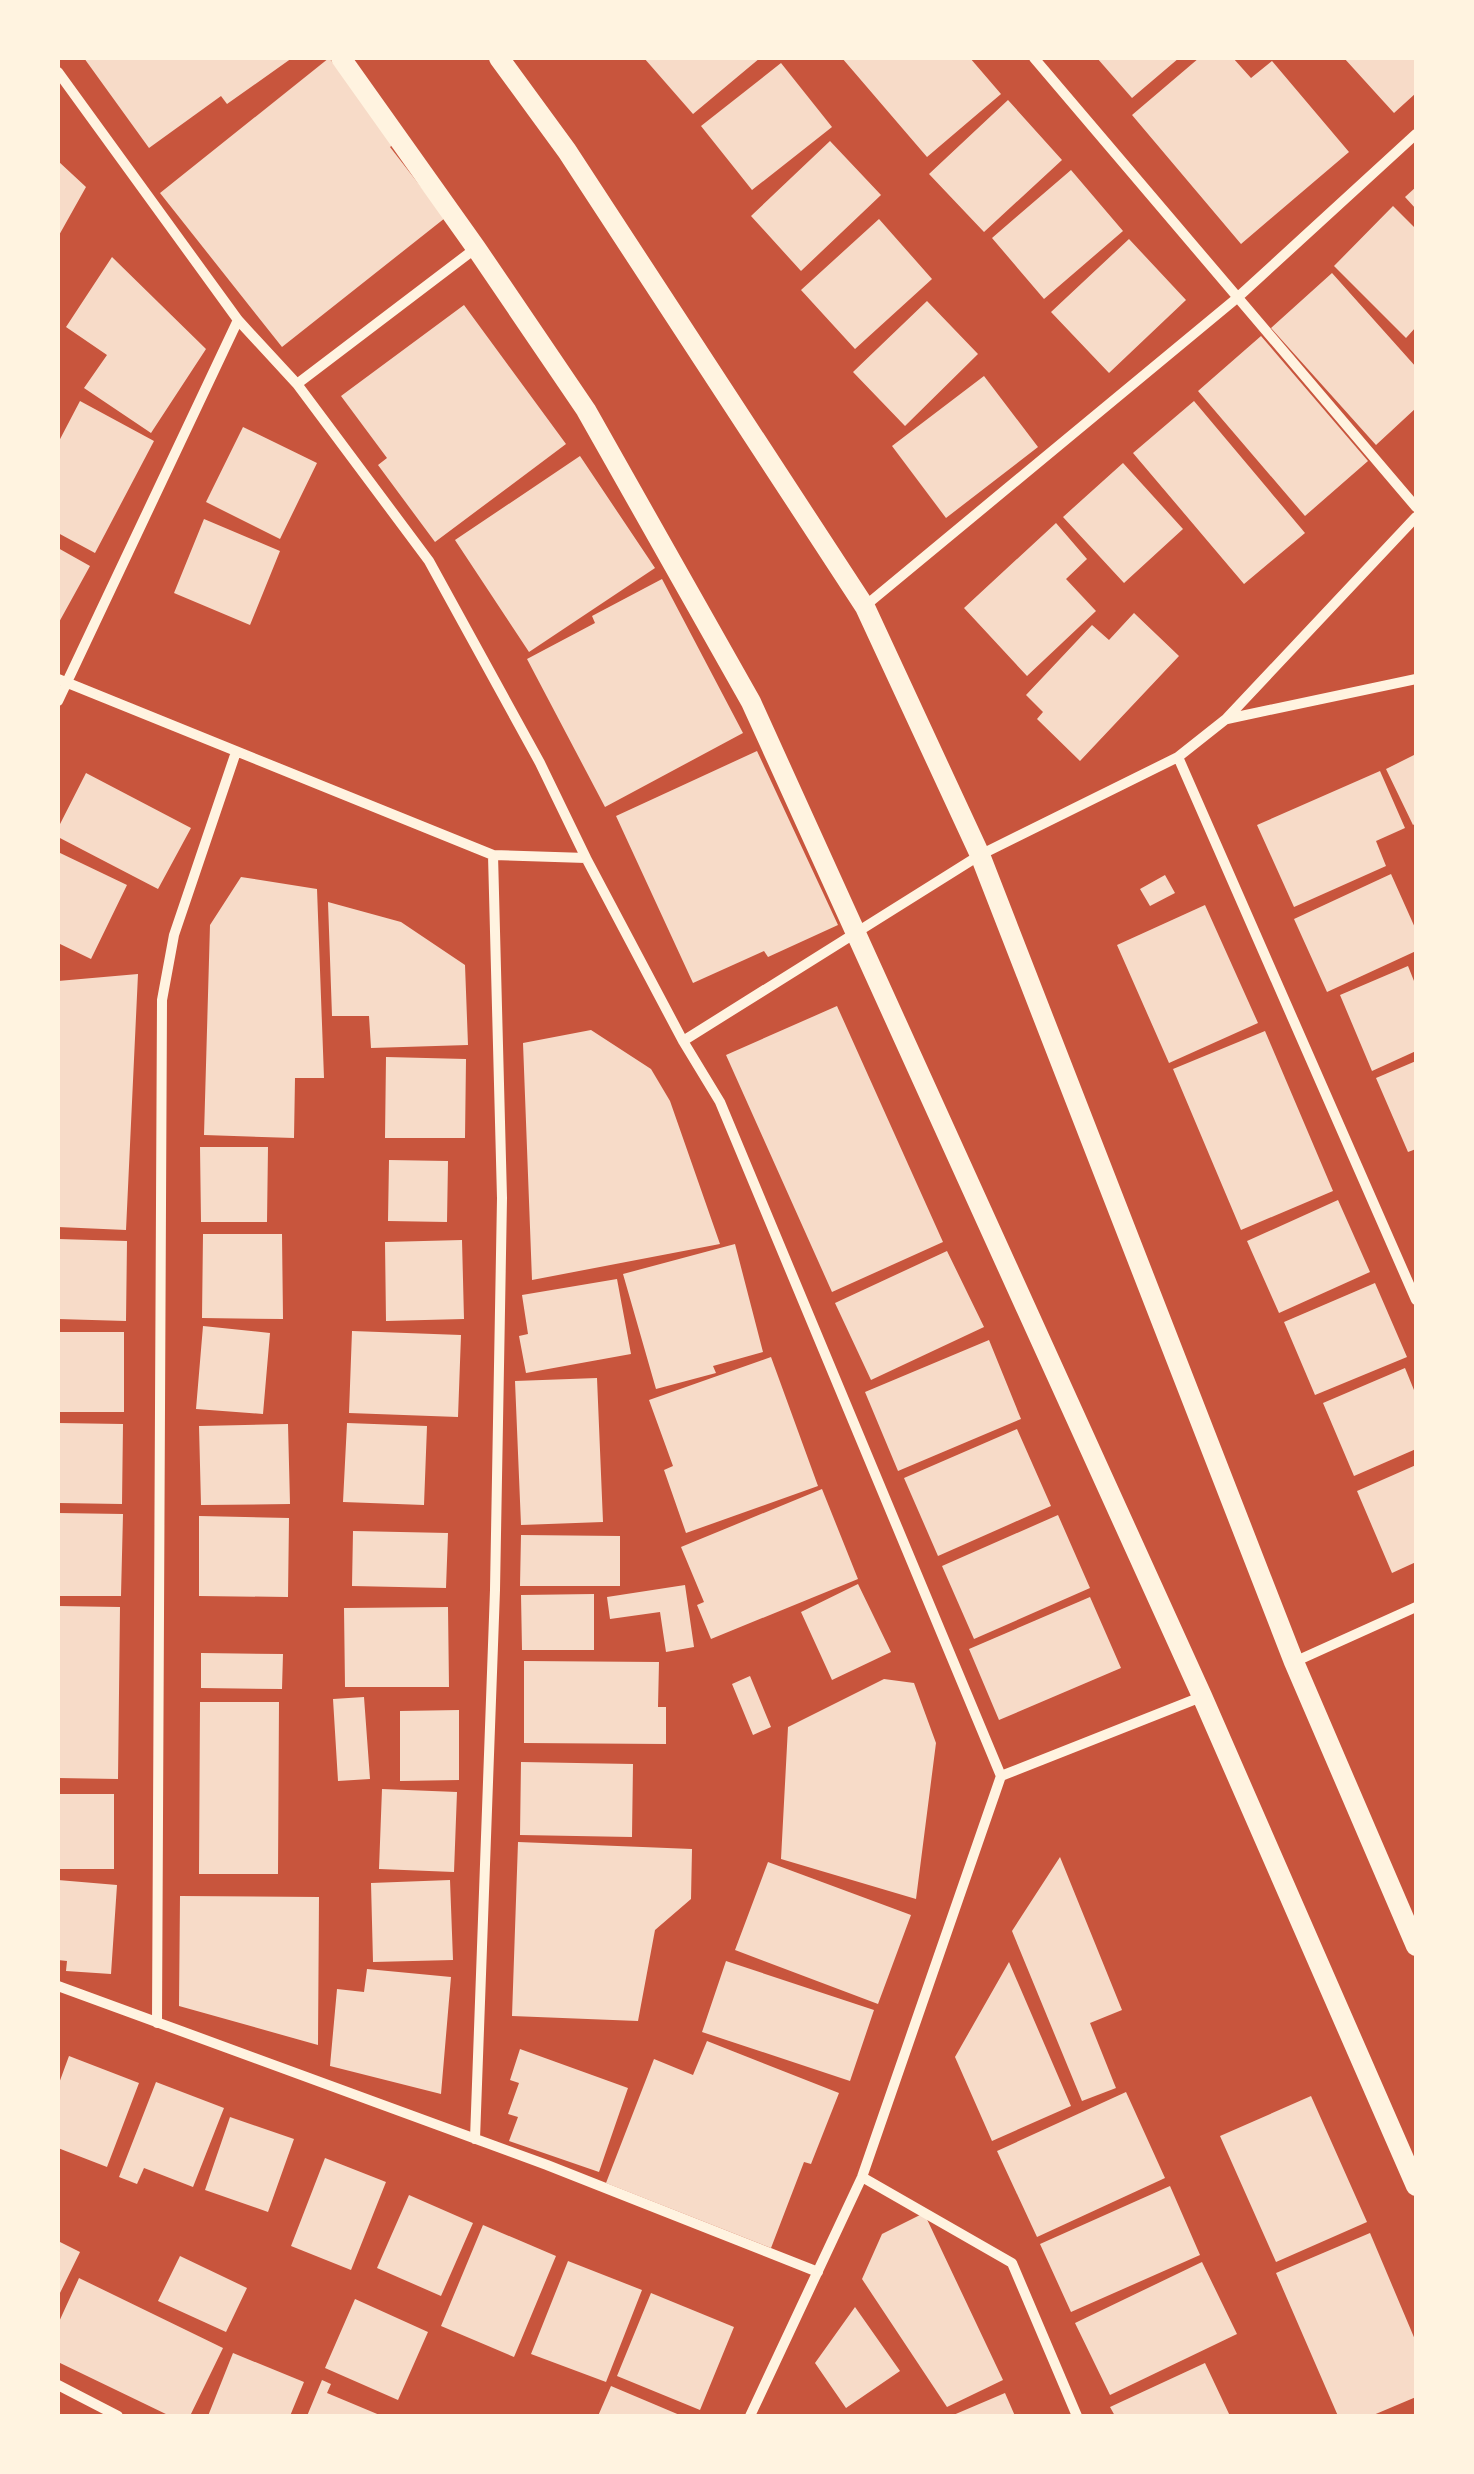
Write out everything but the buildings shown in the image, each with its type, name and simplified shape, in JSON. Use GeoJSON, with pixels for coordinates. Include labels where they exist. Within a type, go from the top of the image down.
{"type":"FeatureCollection","features":[{"type":"Feature","properties":{"kind":"main road"},"geometry":{"type":"LineString","coordinates":[[342,58],[586,410],[751,702],[1202,1696],[1416,2186]]}},
{"type":"Feature","properties":{"kind":"main road"},"geometry":{"type":"LineString","coordinates":[[499,58],[567,151],[864,607],[980,855],[1294,1662],[1416,1946]]}},
{"type":"Feature","properties":{"kind":"street"},"geometry":{"type":"LineString","coordinates":[[1034,58],[1416,507]]}},
{"type":"Feature","properties":{"kind":"street"},"geometry":{"type":"LineString","coordinates":[[58,72],[238,320],[297,384],[429,561],[540,763],[682,1041],[720,1102],[1002,1776],[862,2177],[750,2416]]}},
{"type":"Feature","properties":{"kind":"street"},"geometry":{"type":"LineString","coordinates":[[864,607],[1237,298],[1416,134]]}},
{"type":"Feature","properties":{"kind":"street"},"geometry":{"type":"LineString","coordinates":[[297,384],[476,248]]}},
{"type":"Feature","properties":{"kind":"street"},"geometry":{"type":"LineString","coordinates":[[58,701],[62,682],[238,320]]}},
{"type":"Feature","properties":{"kind":"street"},"geometry":{"type":"LineString","coordinates":[[682,1041],[980,855],[1178,757],[1226,719],[1416,517]]}},
{"type":"Feature","properties":{"kind":"street"},"geometry":{"type":"LineString","coordinates":[[1226,719],[1416,679]]}},
{"type":"Feature","properties":{"kind":"street"},"geometry":{"type":"LineString","coordinates":[[62,682],[493,855],[586,858]]}},
{"type":"Feature","properties":{"kind":"street"},"geometry":{"type":"LineString","coordinates":[[158,2022],[162,1000],[174,934],[236,752]]}},
{"type":"Feature","properties":{"kind":"street"},"geometry":{"type":"LineString","coordinates":[[1178,757],[1416,1300]]}},
{"type":"Feature","properties":{"kind":"street"},"geometry":{"type":"LineString","coordinates":[[476,2139],[495,1590],[502,1198],[493,855]]}},
{"type":"Feature","properties":{"kind":"street"},"geometry":{"type":"LineString","coordinates":[[1294,1662],[1416,1607]]}},
{"type":"Feature","properties":{"kind":"street"},"geometry":{"type":"LineString","coordinates":[[1002,1776],[1202,1696]]}},
{"type":"Feature","properties":{"kind":"street"},"geometry":{"type":"LineString","coordinates":[[58,1986],[476,2139],[818,2272]]}},
{"type":"Feature","properties":{"kind":"street"},"geometry":{"type":"LineString","coordinates":[[862,2177],[1012,2263],[1077,2416]]}},
{"type":"Feature","properties":{"kind":"street"},"geometry":{"type":"LineString","coordinates":[[58,2385],[118,2416]]}}]}
